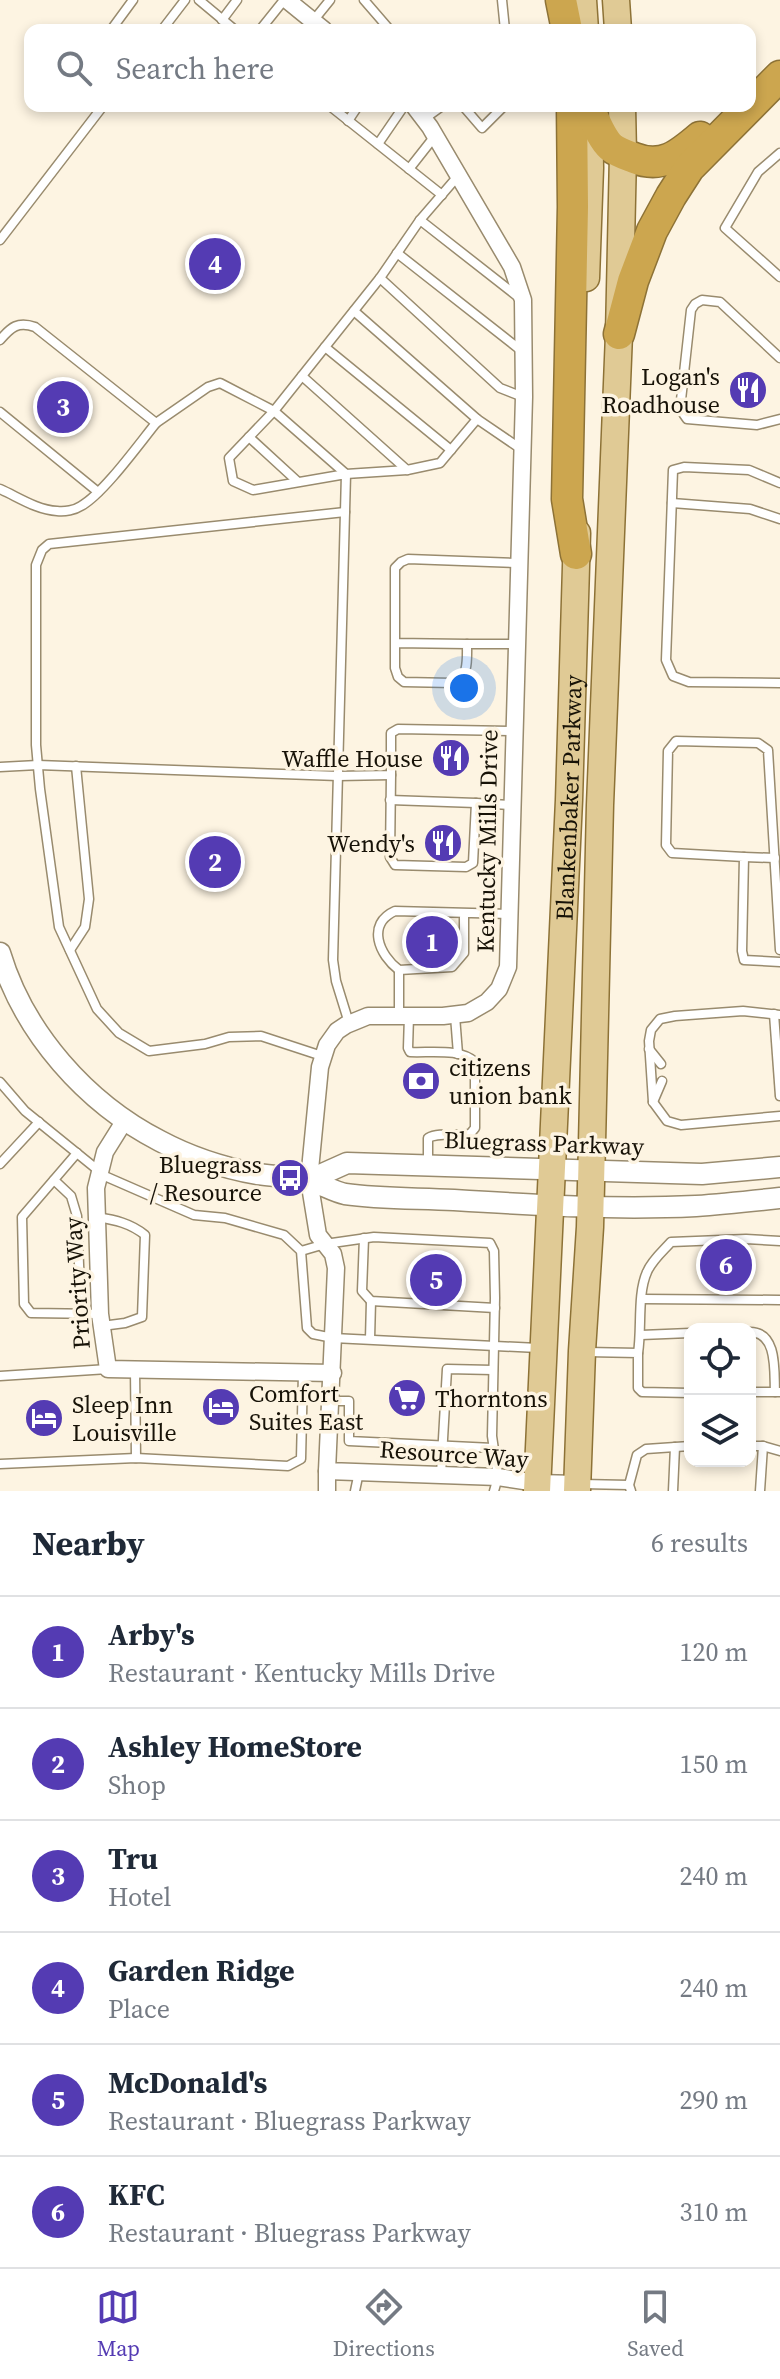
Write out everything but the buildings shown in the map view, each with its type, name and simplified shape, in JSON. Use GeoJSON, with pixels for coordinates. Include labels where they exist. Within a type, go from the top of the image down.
{"type":"FeatureCollection","features":[{"type":"Feature","properties":{"kind":"highway"},"geometry":{"type":"LineString","coordinates":[[561,0],[566,24]]}},
{"type":"Feature","properties":{"kind":"highway"},"geometry":{"type":"LineString","coordinates":[[756,91],[780,74]]}},
{"type":"Feature","properties":{"kind":"highway"},"geometry":{"type":"LineString","coordinates":[[756,99],[780,74]]}},
{"type":"Feature","properties":{"kind":"highway"},"geometry":{"type":"LineString","coordinates":[[576,554],[567,499],[573,207],[582,112]]}},
{"type":"Feature","properties":{"kind":"highway"},"geometry":{"type":"LineString","coordinates":[[586,112],[609,146],[643,162],[661,163],[680,154],[729,112]]}},
{"type":"Feature","properties":{"kind":"highway"},"geometry":{"type":"LineString","coordinates":[[619,334],[633,281],[652,231],[671,196],[689,168],[743,112]]}},
{"type":"Feature","properties":{"kind":"main road"},"geometry":{"type":"LineString","coordinates":[[583,0],[585,24]]}},
{"type":"Feature","properties":{"kind":"main road"},"geometry":{"type":"LineString","coordinates":[[616,0],[618,24]]}},
{"type":"Feature","properties":{"kind":"main road","name":"Blankenbaker Parkway"},"geometry":{"type":"LineString","coordinates":[[577,1487],[590,1227],[600,805],[619,334],[622,112]]}},
{"type":"Feature","properties":{"kind":"main road","name":"Blankenbaker Parkway"},"geometry":{"type":"LineString","coordinates":[[537,1487],[569,800],[576,554]]}},
{"type":"Feature","properties":{"kind":"street"},"geometry":{"type":"LineString","coordinates":[[285,0],[314,24]]}},
{"type":"Feature","properties":{"kind":"street","name":"Kentucky Mills Drive"},"geometry":{"type":"LineString","coordinates":[[349,1023],[368,1016],[455,1016],[479,1008],[499,989],[508,967],[524,397],[523,300],[512,267],[419,112]]}},
{"type":"Feature","properties":{"kind":"street"},"geometry":{"type":"LineString","coordinates":[[2,965],[47,1046],[82,1085],[125,1120],[159,1141],[191,1155],[256,1174],[309,1180],[343,1194],[589,1206],[696,1206],[780,1198]]}},
{"type":"Feature","properties":{"kind":"street"},"geometry":{"type":"LineString","coordinates":[[327,1491],[335,1260],[318,1235],[309,1180],[322,1056],[337,1031],[349,1023]]}},
{"type":"Feature","properties":{"kind":"street","name":"Priority Way"},"geometry":{"type":"LineString","coordinates":[[125,1120],[105,1152],[96,1188],[100,1320],[108,1369],[333,1373]]}},
{"type":"Feature","properties":{"kind":"street","name":"Bluegrass Parkway"},"geometry":{"type":"LineString","coordinates":[[309,1180],[347,1163],[702,1174],[780,1167]]}},
{"type":"Feature","properties":{"kind":"street","name":"Resource Way"},"geometry":{"type":"LineString","coordinates":[[327,1471],[441,1474],[496,1484],[577,1487]]}},
{"type":"Feature","properties":{"kind":"lane"},"geometry":{"type":"LineString","coordinates":[[115,24],[133,0]]}},
{"type":"Feature","properties":{"kind":"lane"},"geometry":{"type":"LineString","coordinates":[[167,24],[185,0]]}},
{"type":"Feature","properties":{"kind":"lane"},"geometry":{"type":"LineString","coordinates":[[199,0],[227,24]]}},
{"type":"Feature","properties":{"kind":"lane"},"geometry":{"type":"LineString","coordinates":[[222,20],[237,0]]}},
{"type":"Feature","properties":{"kind":"lane"},"geometry":{"type":"LineString","coordinates":[[265,24],[285,0]]}},
{"type":"Feature","properties":{"kind":"lane"},"geometry":{"type":"LineString","coordinates":[[317,24],[330,0]]}},
{"type":"Feature","properties":{"kind":"lane"},"geometry":{"type":"LineString","coordinates":[[502,0],[504,24]]}},
{"type":"Feature","properties":{"kind":"lane"},"geometry":{"type":"LineString","coordinates":[[368,1],[385,24]]}},
{"type":"Feature","properties":{"kind":"lane"},"geometry":{"type":"LineString","coordinates":[[0,240],[98,112]]}},
{"type":"Feature","properties":{"kind":"lane"},"geometry":{"type":"LineString","coordinates":[[337,112],[442,195]]}},
{"type":"Feature","properties":{"kind":"lane"},"geometry":{"type":"LineString","coordinates":[[348,121],[354,112]]}},
{"type":"Feature","properties":{"kind":"lane"},"geometry":{"type":"LineString","coordinates":[[378,144],[400,112]]}},
{"type":"Feature","properties":{"kind":"lane"},"geometry":{"type":"LineString","coordinates":[[468,112],[482,128],[498,112]]}},
{"type":"Feature","properties":{"kind":"lane"},"geometry":{"type":"LineString","coordinates":[[409,169],[435,136]]}},
{"type":"Feature","properties":{"kind":"lane"},"geometry":{"type":"LineString","coordinates":[[780,153],[758,172],[725,228],[780,277]]}},
{"type":"Feature","properties":{"kind":"lane"},"geometry":{"type":"LineString","coordinates":[[458,176],[420,220],[380,278],[274,411],[229,458],[233,481],[253,490],[297,481],[407,470],[440,463],[477,419]]}},
{"type":"Feature","properties":{"kind":"lane"},"geometry":{"type":"LineString","coordinates":[[420,220],[523,300]]}},
{"type":"Feature","properties":{"kind":"lane"},"geometry":{"type":"LineString","coordinates":[[397,253],[524,353]]}},
{"type":"Feature","properties":{"kind":"lane"},"geometry":{"type":"LineString","coordinates":[[380,278],[500,388],[524,397]]}},
{"type":"Feature","properties":{"kind":"lane"},"geometry":{"type":"LineString","coordinates":[[780,358],[720,302],[702,300],[691,310],[680,409],[687,419],[757,425],[780,419]]}},
{"type":"Feature","properties":{"kind":"lane"},"geometry":{"type":"LineString","coordinates":[[354,311],[477,419],[522,450]]}},
{"type":"Feature","properties":{"kind":"lane"},"geometry":{"type":"LineString","coordinates":[[0,340],[18,324],[35,327],[156,423]]}},
{"type":"Feature","properties":{"kind":"lane"},"geometry":{"type":"LineString","coordinates":[[325,347],[451,450]]}},
{"type":"Feature","properties":{"kind":"lane"},"geometry":{"type":"LineString","coordinates":[[302,376],[407,470]]}},
{"type":"Feature","properties":{"kind":"lane"},"geometry":{"type":"LineString","coordinates":[[0,489],[27,502],[57,511],[84,505],[156,423],[208,387],[220,383],[274,411],[346,474]]}},
{"type":"Feature","properties":{"kind":"lane"},"geometry":{"type":"LineString","coordinates":[[0,412],[98,492]]}},
{"type":"Feature","properties":{"kind":"lane"},"geometry":{"type":"LineString","coordinates":[[249,437],[297,481]]}},
{"type":"Feature","properties":{"kind":"lane"},"geometry":{"type":"LineString","coordinates":[[780,483],[749,470],[684,467],[673,470],[666,660],[673,676],[689,682],[780,683],[780,672]]}},
{"type":"Feature","properties":{"kind":"lane"},"geometry":{"type":"LineString","coordinates":[[346,474],[333,960],[349,1023]]}},
{"type":"Feature","properties":{"kind":"lane"},"geometry":{"type":"LineString","coordinates":[[672,503],[750,509],[780,519]]}},
{"type":"Feature","properties":{"kind":"lane"},"geometry":{"type":"LineString","coordinates":[[322,1056],[261,1036],[229,1037],[205,1044],[149,1051],[119,1033],[97,1009],[59,927],[38,765],[36,565],[42,550],[49,544],[345,512]]}},
{"type":"Feature","properties":{"kind":"lane"},"geometry":{"type":"LineString","coordinates":[[467,644],[464,674],[460,681],[404,682],[398,677],[395,568],[408,559],[518,563]]}},
{"type":"Feature","properties":{"kind":"lane"},"geometry":{"type":"LineString","coordinates":[[395,643],[516,644]]}},
{"type":"Feature","properties":{"kind":"lane"},"geometry":{"type":"LineString","coordinates":[[476,803],[473,863],[466,867],[395,865],[390,857],[391,733],[398,729],[514,731]]}},
{"type":"Feature","properties":{"kind":"lane"},"geometry":{"type":"LineString","coordinates":[[775,858],[672,853],[666,845],[668,751],[676,741],[758,743],[768,750],[775,780],[780,950]]}},
{"type":"Feature","properties":{"kind":"lane"},"geometry":{"type":"LineString","coordinates":[[0,767],[38,765],[338,776],[391,775]]}},
{"type":"Feature","properties":{"kind":"lane"},"geometry":{"type":"LineString","coordinates":[[70,950],[85,927],[89,899],[76,766]]}},
{"type":"Feature","properties":{"kind":"lane"},"geometry":{"type":"LineString","coordinates":[[390,800],[512,805]]}},
{"type":"Feature","properties":{"kind":"lane"},"geometry":{"type":"LineString","coordinates":[[744,857],[744,960],[780,962]]}},
{"type":"Feature","properties":{"kind":"lane"},"geometry":{"type":"LineString","coordinates":[[428,1166],[428,1138],[432,1135],[470,1134],[475,1128],[475,1062],[468,1055],[410,1052],[399,970],[383,954],[379,943],[379,925],[395,911],[510,914]]}},
{"type":"Feature","properties":{"kind":"lane"},"geometry":{"type":"LineString","coordinates":[[399,970],[442,969],[452,967],[459,961],[464,953],[464,913]]}},
{"type":"Feature","properties":{"kind":"lane"},"geometry":{"type":"LineString","coordinates":[[780,1096],[777,1015],[743,1011],[675,1016],[660,1019],[651,1030],[649,1048],[653,1102],[667,1121],[681,1125],[780,1116]]}},
{"type":"Feature","properties":{"kind":"lane"},"geometry":{"type":"LineString","coordinates":[[455,1016],[458,1054]]}},
{"type":"Feature","properties":{"kind":"lane"},"geometry":{"type":"LineString","coordinates":[[649,1048],[661,1064]]}},
{"type":"Feature","properties":{"kind":"lane"},"geometry":{"type":"LineString","coordinates":[[653,1102],[662,1081]]}},
{"type":"Feature","properties":{"kind":"lane"},"geometry":{"type":"LineString","coordinates":[[0,1082],[25,1111],[99,1172],[194,1215],[225,1218],[284,1235],[301,1251],[307,1328],[313,1334],[333,1338],[543,1349]]}},
{"type":"Feature","properties":{"kind":"lane"},"geometry":{"type":"LineString","coordinates":[[0,1164],[39,1122]]}},
{"type":"Feature","properties":{"kind":"lane"},"geometry":{"type":"LineString","coordinates":[[77,1153],[22,1217],[24,1304],[31,1313],[81,1313],[100,1320],[125,1323],[142,1317],[145,1235],[126,1223],[97,1217]]}},
{"type":"Feature","properties":{"kind":"lane"},"geometry":{"type":"LineString","coordinates":[[54,1180],[71,1196],[77,1216],[81,1313]]}},
{"type":"Feature","properties":{"kind":"lane"},"geometry":{"type":"LineString","coordinates":[[301,1251],[374,1237],[490,1243],[494,1251],[493,1448],[496,1484]]}},
{"type":"Feature","properties":{"kind":"lane"},"geometry":{"type":"LineString","coordinates":[[364,1238],[362,1291],[371,1301],[370,1339]]}},
{"type":"Feature","properties":{"kind":"lane"},"geometry":{"type":"LineString","coordinates":[[684,1393],[642,1392],[638,1388],[644,1282],[648,1270],[671,1242],[780,1241]]}},
{"type":"Feature","properties":{"kind":"lane"},"geometry":{"type":"LineString","coordinates":[[643,1299],[780,1300]]}},
{"type":"Feature","properties":{"kind":"lane"},"geometry":{"type":"LineString","coordinates":[[371,1301],[495,1308]]}},
{"type":"Feature","properties":{"kind":"lane"},"geometry":{"type":"LineString","coordinates":[[756,1332],[765,1337],[771,1348],[778,1392],[756,1392]]}},
{"type":"Feature","properties":{"kind":"lane"},"geometry":{"type":"LineString","coordinates":[[641,1335],[684,1333]]}},
{"type":"Feature","properties":{"kind":"lane"},"geometry":{"type":"LineString","coordinates":[[582,1351],[638,1353]]}},
{"type":"Feature","properties":{"kind":"lane"},"geometry":{"type":"LineString","coordinates":[[0,1376],[108,1369]]}},
{"type":"Feature","properties":{"kind":"lane"},"geometry":{"type":"LineString","coordinates":[[135,1369],[136,1458]]}},
{"type":"Feature","properties":{"kind":"lane"},"geometry":{"type":"LineString","coordinates":[[441,1474],[447,1369],[493,1370]]}},
{"type":"Feature","properties":{"kind":"lane"},"geometry":{"type":"LineString","coordinates":[[0,1464],[136,1458],[288,1466],[301,1459],[303,1372]]}},
{"type":"Feature","properties":{"kind":"lane"},"geometry":{"type":"LineString","coordinates":[[331,1401],[349,1401],[349,1441],[493,1448]]}},
{"type":"Feature","properties":{"kind":"lane"},"geometry":{"type":"LineString","coordinates":[[577,1487],[630,1488],[637,1455],[646,1449],[684,1446]]}},
{"type":"Feature","properties":{"kind":"lane"},"geometry":{"type":"LineString","coordinates":[[756,1446],[780,1451]]}},
{"type":"Feature","properties":{"kind":"lane"},"geometry":{"type":"LineString","coordinates":[[760,1491],[763,1446]]}},
{"type":"Feature","properties":{"kind":"lane"},"geometry":{"type":"LineString","coordinates":[[673,1491],[675,1447]]}},
{"type":"Feature","properties":{"kind":"lane"},"geometry":{"type":"LineString","coordinates":[[355,1491],[359,1471]]}},
{"type":"Feature","properties":{"kind":"place","name":"Garden Ridge"},"geometry":{"type":"Point","coordinates":[215,264]}},
{"type":"Feature","properties":{"kind":"place","name":"Logan's Roadhouse"},"geometry":{"type":"Point","coordinates":[748,390]}},
{"type":"Feature","properties":{"kind":"place","name":"Tru"},"geometry":{"type":"Point","coordinates":[63,407]}},
{"type":"Feature","properties":{"kind":"place","name":"Waffle House"},"geometry":{"type":"Point","coordinates":[451,758]}},
{"type":"Feature","properties":{"kind":"place","name":"Wendy's"},"geometry":{"type":"Point","coordinates":[443,843]}},
{"type":"Feature","properties":{"kind":"place","name":"Ashley HomeStore"},"geometry":{"type":"Point","coordinates":[215,862]}},
{"type":"Feature","properties":{"kind":"place","name":"Arby's"},"geometry":{"type":"Point","coordinates":[432,942]}},
{"type":"Feature","properties":{"kind":"place","name":"citizens union bank"},"geometry":{"type":"Point","coordinates":[421,1081]}},
{"type":"Feature","properties":{"kind":"place","name":"Bluegrass / Resource"},"geometry":{"type":"Point","coordinates":[290,1178]}},
{"type":"Feature","properties":{"kind":"place","name":"KFC"},"geometry":{"type":"Point","coordinates":[726,1265]}},
{"type":"Feature","properties":{"kind":"place","name":"McDonald's"},"geometry":{"type":"Point","coordinates":[436,1280]}},
{"type":"Feature","properties":{"kind":"place","name":"Thorntons"},"geometry":{"type":"Point","coordinates":[407,1398]}},
{"type":"Feature","properties":{"kind":"place","name":"Comfort Suites East"},"geometry":{"type":"Point","coordinates":[221,1407]}},
{"type":"Feature","properties":{"kind":"place","name":"Sleep Inn Louisville"},"geometry":{"type":"Point","coordinates":[44,1418]}}]}
